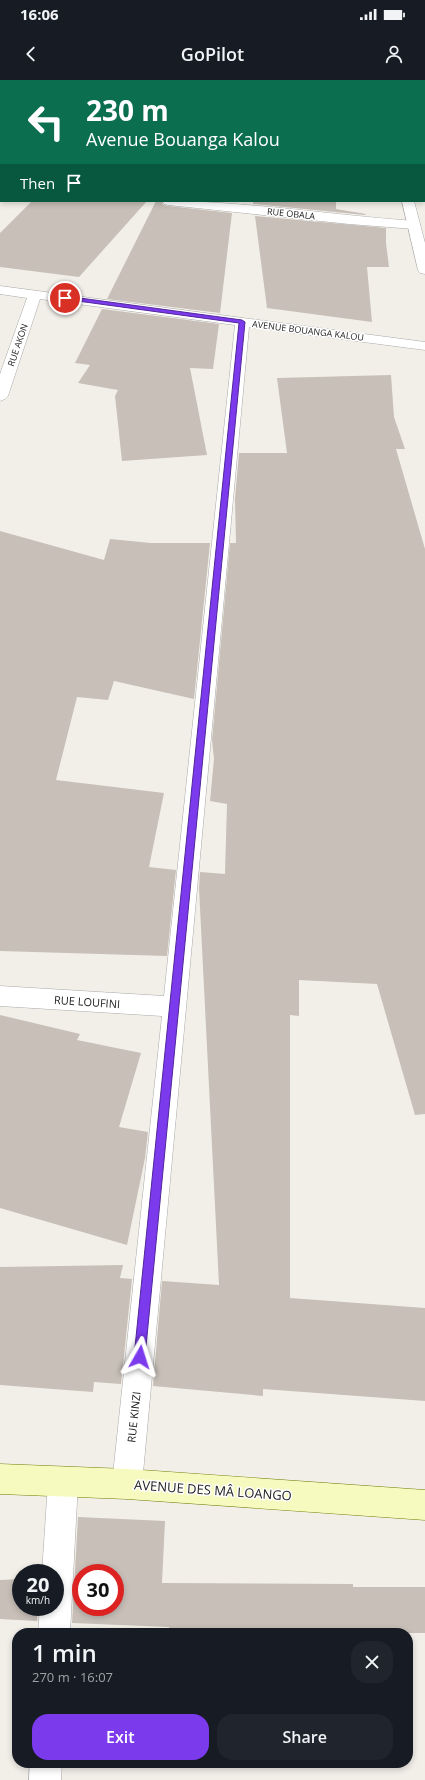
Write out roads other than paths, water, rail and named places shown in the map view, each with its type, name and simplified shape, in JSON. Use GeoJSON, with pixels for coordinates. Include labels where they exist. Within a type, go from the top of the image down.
{"type":"FeatureCollection","features":[{"type":"Feature","properties":{"kind":"main road","name":"AVENUE DES MÂ LOANGO"},"geometry":{"type":"LineString","coordinates":[[0,1479],[63,1483],[127,1484],[425,1505]]}},
{"type":"Feature","properties":{"kind":"street","name":"RUE OBALA"},"geometry":{"type":"LineString","coordinates":[[177,202],[348,220],[414,225]]}},
{"type":"Feature","properties":{"kind":"street"},"geometry":{"type":"LineString","coordinates":[[408,202],[425,270]]}},
{"type":"Feature","properties":{"kind":"street","name":"AVENUE BOUANGA KALOU"},"geometry":{"type":"LineString","coordinates":[[0,290],[425,346]]}},
{"type":"Feature","properties":{"kind":"street","name":"RUE AKON"},"geometry":{"type":"LineString","coordinates":[[0,396],[35,294]]}},
{"type":"Feature","properties":{"kind":"street","name":"RUE KINZI"},"geometry":{"type":"LineString","coordinates":[[127,1484],[242,322]]}},
{"type":"Feature","properties":{"kind":"street","name":"RUE LOUFINI"},"geometry":{"type":"LineString","coordinates":[[0,996],[174,1007]]}},
{"type":"Feature","properties":{"kind":"street"},"geometry":{"type":"LineString","coordinates":[[54,1628],[63,1483]]}},
{"type":"Feature","properties":{"kind":"street"},"geometry":{"type":"LineString","coordinates":[[45,1780],[46,1768]]}}]}
